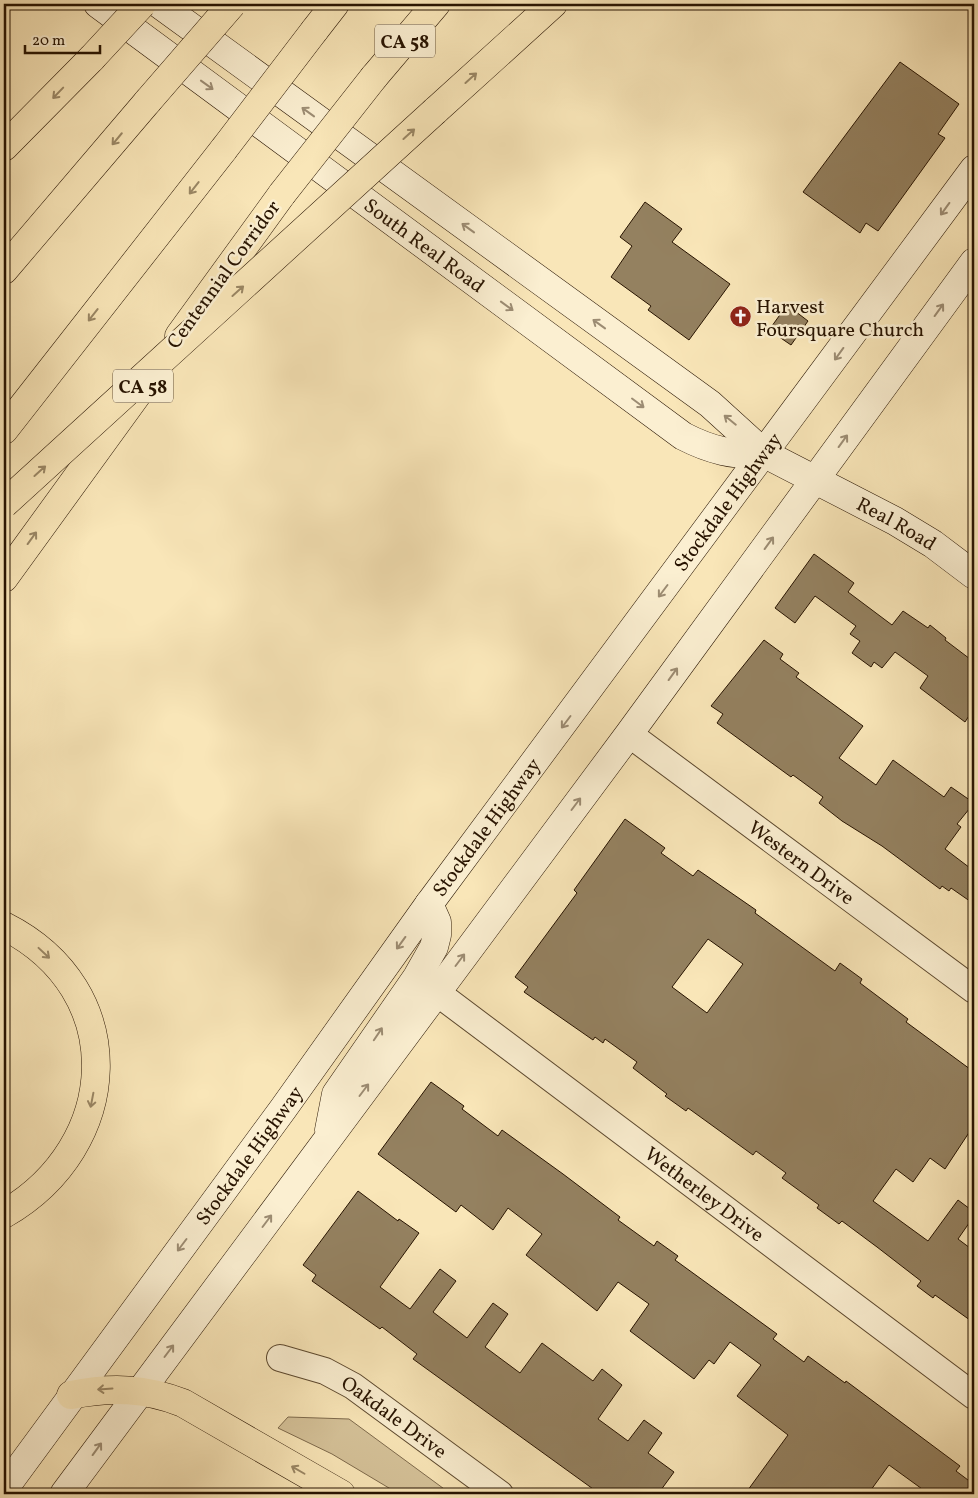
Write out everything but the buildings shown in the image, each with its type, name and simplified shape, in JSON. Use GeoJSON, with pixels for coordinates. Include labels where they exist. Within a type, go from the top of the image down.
{"type":"FeatureCollection","features":[{"type":"Feature","properties":{"kind":"highway"},"geometry":{"type":"LineString","coordinates":[[4,147],[92,58],[142,4]]}},
{"type":"Feature","properties":{"kind":"highway"},"geometry":{"type":"LineString","coordinates":[[4,270],[232,4]]}},
{"type":"Feature","properties":{"kind":"highway"},"geometry":{"type":"LineString","coordinates":[[4,430],[224,150],[335,4]]}},
{"type":"Feature","properties":{"kind":"highway","name":"Centennial Corridor"},"geometry":{"type":"LineString","coordinates":[[4,578],[282,194],[374,77],[436,4]]}},
{"type":"Feature","properties":{"kind":"highway"},"geometry":{"type":"LineString","coordinates":[[4,504],[553,4]]}},
{"type":"Feature","properties":{"kind":"highway"},"geometry":{"type":"LineString","coordinates":[[4,926],[40,948],[57,964],[71,983],[89,1022],[96,1064],[90,1107],[84,1129],[73,1149],[44,1186],[4,1214]]}},
{"type":"Feature","properties":{"kind":"highway"},"geometry":{"type":"LineString","coordinates":[[71,1395],[117,1388],[140,1390],[183,1402],[340,1494]]}},
{"type":"Feature","properties":{"kind":"main road","name":"South Real Road"},"geometry":{"type":"LineString","coordinates":[[98,4],[683,436],[702,446],[722,452],[744,455],[765,454]]}},
{"type":"Feature","properties":{"kind":"main road","name":"South Real Road"},"geometry":{"type":"LineString","coordinates":[[159,4],[710,404],[765,454],[814,480]]}},
{"type":"Feature","properties":{"kind":"main road","name":"Stockdale Highway"},"geometry":{"type":"LineString","coordinates":[[4,1489],[71,1395],[283,1109],[430,904],[974,170]]}},
{"type":"Feature","properties":{"kind":"main road"},"geometry":{"type":"LineString","coordinates":[[66,1491],[629,734],[973,262]]}},
{"type":"Feature","properties":{"kind":"main road","name":"Real Road"},"geometry":{"type":"LineString","coordinates":[[814,480],[895,521],[933,544],[974,575]]}},
{"type":"Feature","properties":{"kind":"main road"},"geometry":{"type":"LineString","coordinates":[[327,1139],[336,1094],[417,977],[434,947],[437,935],[437,922],[430,904]]}},
{"type":"Feature","properties":{"kind":"street","name":"Western Drive"},"geometry":{"type":"LineString","coordinates":[[629,734],[974,990]]}},
{"type":"Feature","properties":{"kind":"street","name":"Wetherley Drive"},"geometry":{"type":"LineString","coordinates":[[436,992],[974,1396]]}},
{"type":"Feature","properties":{"kind":"street","name":"Oakdale Drive"},"geometry":{"type":"LineString","coordinates":[[280,1358],[325,1371],[354,1386],[500,1494]]}},
{"type":"Feature","properties":{"kind":"shaded area"},"geometry":{"type":"Polygon","coordinates":[[[288,1417],[349,1419],[451,1494],[399,1494],[332,1454],[278,1428],[288,1417]]]}},
{"type":"Feature","properties":{"kind":"place","name":"Harvest Foursquare Church"},"geometry":{"type":"Point","coordinates":[740,317]}}]}
